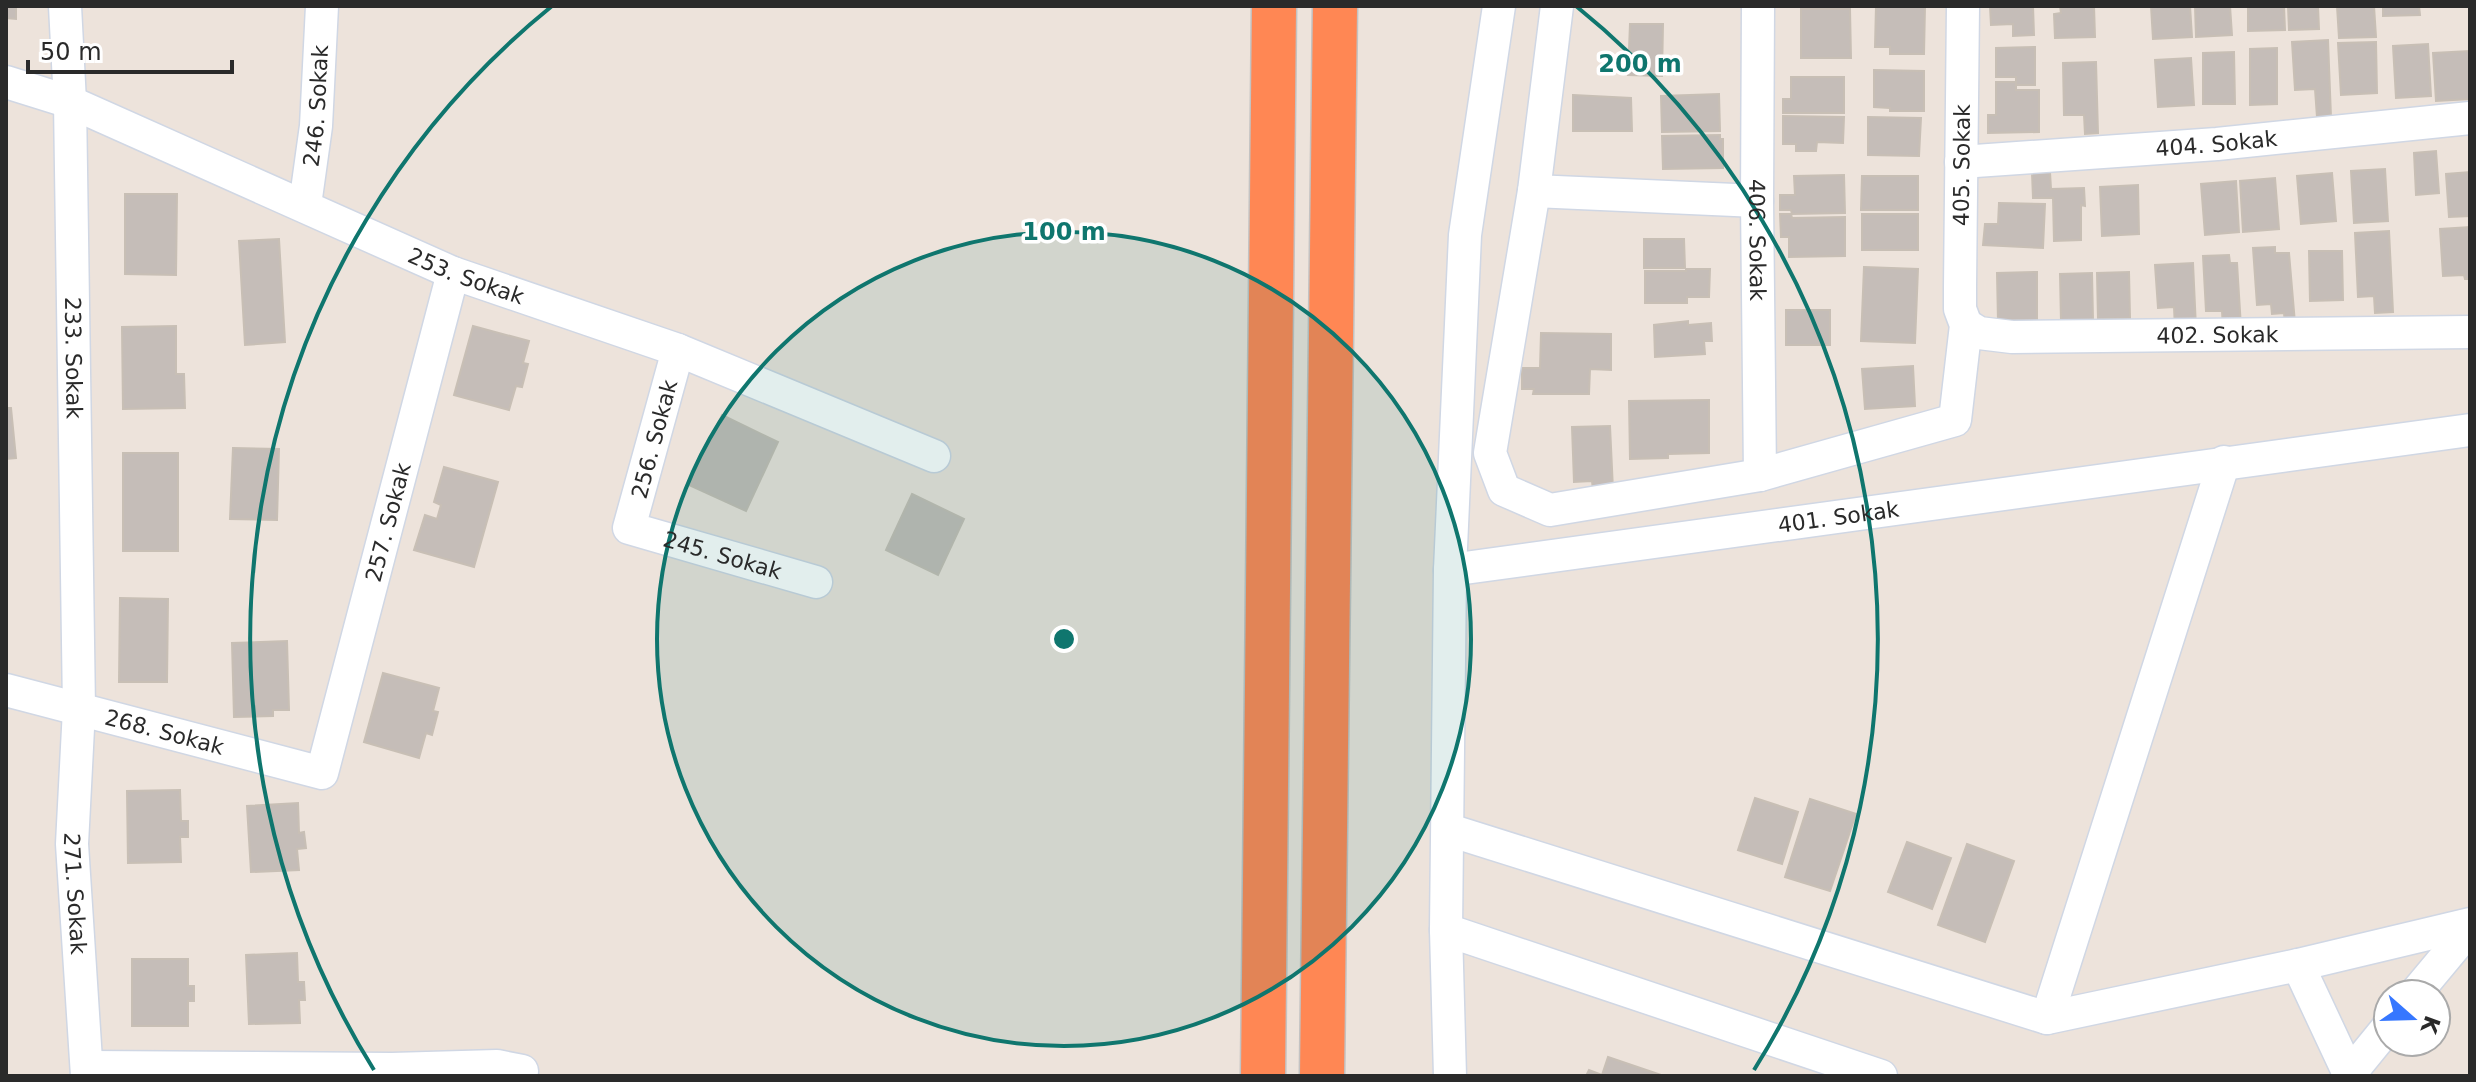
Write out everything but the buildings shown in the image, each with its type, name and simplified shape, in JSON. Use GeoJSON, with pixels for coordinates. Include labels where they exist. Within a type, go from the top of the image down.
{"type":"FeatureCollection","features":[{"type":"Feature","properties":{"kind":"highway"},"geometry":{"type":"LineString","coordinates":[[1263,1076],[1266,546],[1274,6]]}},
{"type":"Feature","properties":{"kind":"highway"},"geometry":{"type":"LineString","coordinates":[[1322,1076],[1335,6]]}},
{"type":"Feature","properties":{"kind":"street","name":"233. Sokak"},"geometry":{"type":"LineString","coordinates":[[65,6],[70,102],[79,709]]}},
{"type":"Feature","properties":{"kind":"street","name":"246. Sokak"},"geometry":{"type":"LineString","coordinates":[[305,205],[316,126],[322,6]]}},
{"type":"Feature","properties":{"kind":"street"},"geometry":{"type":"LineString","coordinates":[[1450,1076],[1446,930],[1450,570],[1465,235],[1499,6]]}},
{"type":"Feature","properties":{"kind":"street"},"geometry":{"type":"LineString","coordinates":[[1557,6],[1534,191],[1490,453],[1504,490],[1550,510],[1760,475]]}},
{"type":"Feature","properties":{"kind":"street","name":"406. Sokak"},"geometry":{"type":"LineString","coordinates":[[1758,6],[1760,475]]}},
{"type":"Feature","properties":{"kind":"street","name":"405. Sokak"},"geometry":{"type":"LineString","coordinates":[[1760,475],[1955,420],[1966,325],[1960,309],[1963,6]]}},
{"type":"Feature","properties":{"kind":"street","name":"253. Sokak"},"geometry":{"type":"LineString","coordinates":[[6,82],[70,102],[453,273],[678,350],[934,456]]}},
{"type":"Feature","properties":{"kind":"street","name":"404. Sokak"},"geometry":{"type":"LineString","coordinates":[[1961,162],[2217,144],[2470,118]]}},
{"type":"Feature","properties":{"kind":"street"},"geometry":{"type":"LineString","coordinates":[[1534,191],[1757,201]]}},
{"type":"Feature","properties":{"kind":"street","name":"257. Sokak"},"geometry":{"type":"LineString","coordinates":[[322,773],[453,273]]}},
{"type":"Feature","properties":{"kind":"street","name":"402. Sokak"},"geometry":{"type":"LineString","coordinates":[[1966,325],[1979,333],[2012,337],[2470,332]]}},
{"type":"Feature","properties":{"kind":"street","name":"256. Sokak"},"geometry":{"type":"LineString","coordinates":[[629,528],[678,350]]}},
{"type":"Feature","properties":{"kind":"street","name":"401. Sokak"},"geometry":{"type":"LineString","coordinates":[[1450,570],[2470,430]]}},
{"type":"Feature","properties":{"kind":"street"},"geometry":{"type":"LineString","coordinates":[[2047,1018],[2224,462]]}},
{"type":"Feature","properties":{"kind":"street","name":"245. Sokak"},"geometry":{"type":"LineString","coordinates":[[629,528],[816,582]]}},
{"type":"Feature","properties":{"kind":"street","name":"268. Sokak"},"geometry":{"type":"LineString","coordinates":[[6,690],[322,773]]}},
{"type":"Feature","properties":{"kind":"street","name":"271. Sokak"},"geometry":{"type":"LineString","coordinates":[[79,709],[72,844],[87,1072]]}},
{"type":"Feature","properties":{"kind":"street"},"geometry":{"type":"LineString","coordinates":[[1449,830],[2047,1018],[2470,926]]}},
{"type":"Feature","properties":{"kind":"street"},"geometry":{"type":"LineString","coordinates":[[2428,978],[2470,926]]}},
{"type":"Feature","properties":{"kind":"street"},"geometry":{"type":"LineString","coordinates":[[1446,930],[1881,1076]]}},
{"type":"Feature","properties":{"kind":"street"},"geometry":{"type":"LineString","coordinates":[[2298,965],[2348,1075],[2372,1046]]}},
{"type":"Feature","properties":{"kind":"street"},"geometry":{"type":"LineString","coordinates":[[87,1072],[497,1066],[522,1071]]}}]}
